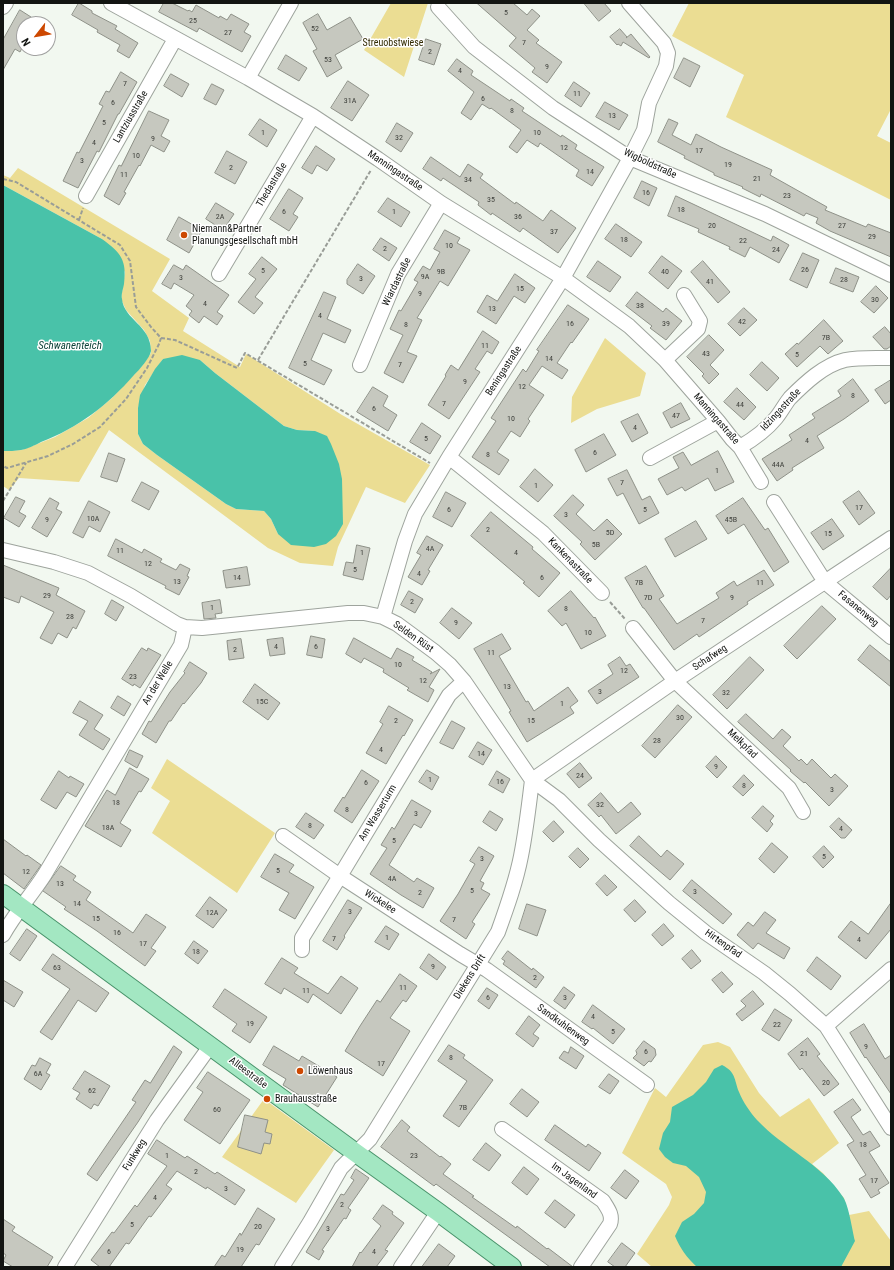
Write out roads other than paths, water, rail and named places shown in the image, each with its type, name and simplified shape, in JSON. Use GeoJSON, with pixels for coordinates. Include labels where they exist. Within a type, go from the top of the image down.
{"type":"FeatureCollection","features":[{"type":"Feature","properties":{"kind":"main road","name":"Alleestraße"},"geometry":{"type":"LineString","coordinates":[[3,894],[512,1267]]}},
{"type":"Feature","properties":{"kind":"street"},"geometry":{"type":"LineString","coordinates":[[3,8],[6,3]]}},
{"type":"Feature","properties":{"kind":"street","name":"Manningastraße"},"geometry":{"type":"LineString","coordinates":[[111,3],[248,78],[313,116],[441,203],[563,278],[629,326],[665,360],[718,421],[740,447],[761,482]]}},
{"type":"Feature","properties":{"kind":"street"},"geometry":{"type":"LineString","coordinates":[[248,78],[291,3]]}},
{"type":"Feature","properties":{"kind":"street","name":"Beningastraße"},"geometry":{"type":"LineString","coordinates":[[382,617],[405,541],[415,514],[449,457],[563,278],[643,132],[649,103],[666,66],[668,53],[664,43],[629,3]]}},
{"type":"Feature","properties":{"kind":"street","name":"Wigboldstraße"},"geometry":{"type":"LineString","coordinates":[[438,8],[474,46],[492,61],[553,108],[630,158],[766,214],[891,275]]}},
{"type":"Feature","properties":{"kind":"street","name":"Lantziusstraße"},"geometry":{"type":"LineString","coordinates":[[86,196],[175,39]]}},
{"type":"Feature","properties":{"kind":"street","name":"Thedastraße"},"geometry":{"type":"LineString","coordinates":[[219,274],[313,116]]}},
{"type":"Feature","properties":{"kind":"street","name":"Wiardastraße"},"geometry":{"type":"LineString","coordinates":[[360,365],[398,274],[441,203]]}},
{"type":"Feature","properties":{"kind":"street"},"geometry":{"type":"LineString","coordinates":[[665,360],[698,329],[700,320],[684,295]]}},
{"type":"Feature","properties":{"kind":"street","name":"Idzingastraße"},"geometry":{"type":"LineString","coordinates":[[740,447],[749,442],[776,419],[790,399],[817,374],[827,368],[844,360],[857,358],[891,358]]}},
{"type":"Feature","properties":{"kind":"street"},"geometry":{"type":"LineString","coordinates":[[650,458],[718,421]]}},
{"type":"Feature","properties":{"kind":"street","name":"Kankenastraße"},"geometry":{"type":"LineString","coordinates":[[449,457],[544,533],[602,592]]}},
{"type":"Feature","properties":{"kind":"street"},"geometry":{"type":"LineString","coordinates":[[774,502],[825,582]]}},
{"type":"Feature","properties":{"kind":"street","name":"Schafweg"},"geometry":{"type":"LineString","coordinates":[[532,780],[675,681],[891,538]]}},
{"type":"Feature","properties":{"kind":"street"},"geometry":{"type":"LineString","coordinates":[[3,550],[54,562],[88,574],[131,596],[177,624],[185,627]]}},
{"type":"Feature","properties":{"kind":"street","name":"Fasanenweg"},"geometry":{"type":"LineString","coordinates":[[825,582],[891,637]]}},
{"type":"Feature","properties":{"kind":"street","name":"Selden Rüst"},"geometry":{"type":"LineString","coordinates":[[185,627],[202,628],[348,613],[364,613],[382,617],[397,624],[450,665],[464,681],[532,780]]}},
{"type":"Feature","properties":{"kind":"street","name":"An der Welle"},"geometry":{"type":"LineString","coordinates":[[3,935],[12,919],[32,895],[181,645],[185,627]]}},
{"type":"Feature","properties":{"kind":"street"},"geometry":{"type":"LineString","coordinates":[[633,628],[675,681]]}},
{"type":"Feature","properties":{"kind":"street","name":"Am Wasserturm"},"geometry":{"type":"LineString","coordinates":[[302,950],[302,938],[449,696],[464,681]]}},
{"type":"Feature","properties":{"kind":"street","name":"Melkpfad"},"geometry":{"type":"LineString","coordinates":[[675,681],[789,788],[802,812]]}},
{"type":"Feature","properties":{"kind":"street","name":"Diekens Drift"},"geometry":{"type":"LineString","coordinates":[[356,1153],[370,1139],[498,932],[510,898],[521,856],[532,780]]}},
{"type":"Feature","properties":{"kind":"street","name":"Hirtenpfad"},"geometry":{"type":"LineString","coordinates":[[532,780],[558,800],[669,903],[706,933],[790,994],[826,1026],[891,1128]]}},
{"type":"Feature","properties":{"kind":"street","name":"Wickelee"},"geometry":{"type":"LineString","coordinates":[[283,836],[340,876],[460,954],[478,964]]}},
{"type":"Feature","properties":{"kind":"street","name":"Sandkuhlenweg"},"geometry":{"type":"LineString","coordinates":[[478,964],[647,1086]]}},
{"type":"Feature","properties":{"kind":"street"},"geometry":{"type":"LineString","coordinates":[[826,1026],[891,969]]}},
{"type":"Feature","properties":{"kind":"street","name":"Funkweg"},"geometry":{"type":"LineString","coordinates":[[64,1267],[157,1120],[211,1045]]}},
{"type":"Feature","properties":{"kind":"street","name":"Im Jagenland"},"geometry":{"type":"LineString","coordinates":[[502,1129],[603,1201],[609,1210],[612,1218],[610,1224],[581,1267]]}},
{"type":"Feature","properties":{"kind":"street"},"geometry":{"type":"LineString","coordinates":[[282,1267],[341,1168],[356,1153]]}},
{"type":"Feature","properties":{"kind":"street"},"geometry":{"type":"LineString","coordinates":[[401,1267],[438,1212]]}},
{"type":"Feature","properties":{"kind":"water","name":"Schwanenteich"},"geometry":{"type":"Polygon","coordinates":[[[3,185],[102,239],[118,253],[123,263],[125,276],[122,296],[124,306],[127,312],[147,335],[150,342],[151,351],[144,364],[103,406],[80,423],[67,430],[31,447],[16,451],[3,451],[3,185]]]}},
{"type":"Feature","properties":{"kind":"water"},"geometry":{"type":"Polygon","coordinates":[[[182,355],[200,360],[284,426],[297,430],[315,431],[327,436],[339,464],[342,479],[343,524],[336,536],[326,544],[314,547],[291,545],[278,534],[271,519],[264,511],[236,509],[226,504],[143,444],[138,434],[138,408],[140,395],[155,369],[163,359],[182,355]]]}},
{"type":"Feature","properties":{"kind":"water"},"geometry":{"type":"Polygon","coordinates":[[[722,1065],[732,1073],[739,1092],[749,1110],[757,1120],[767,1130],[824,1175],[843,1197],[849,1212],[855,1241],[841,1267],[697,1267],[682,1249],[675,1236],[682,1222],[694,1214],[704,1203],[706,1192],[699,1177],[686,1166],[673,1163],[665,1157],[659,1149],[663,1133],[670,1122],[672,1107],[693,1095],[706,1082],[714,1069],[722,1065]]]}},
{"type":"Feature","properties":{"kind":"place","name":"Niemann&Partner Planungsgesellschaft mbH"},"geometry":{"type":"Point","coordinates":[184,235]}},
{"type":"Feature","properties":{"kind":"place","name":"Löwenhaus"},"geometry":{"type":"Point","coordinates":[300,1071]}},
{"type":"Feature","properties":{"kind":"place","name":"Brauhausstraße"},"geometry":{"type":"Point","coordinates":[267,1099]}},
{"type":"Feature","properties":{"kind":"park label","name":"Streuobstwiese"},"geometry":{"type":"Point","coordinates":[393,43]}}]}
